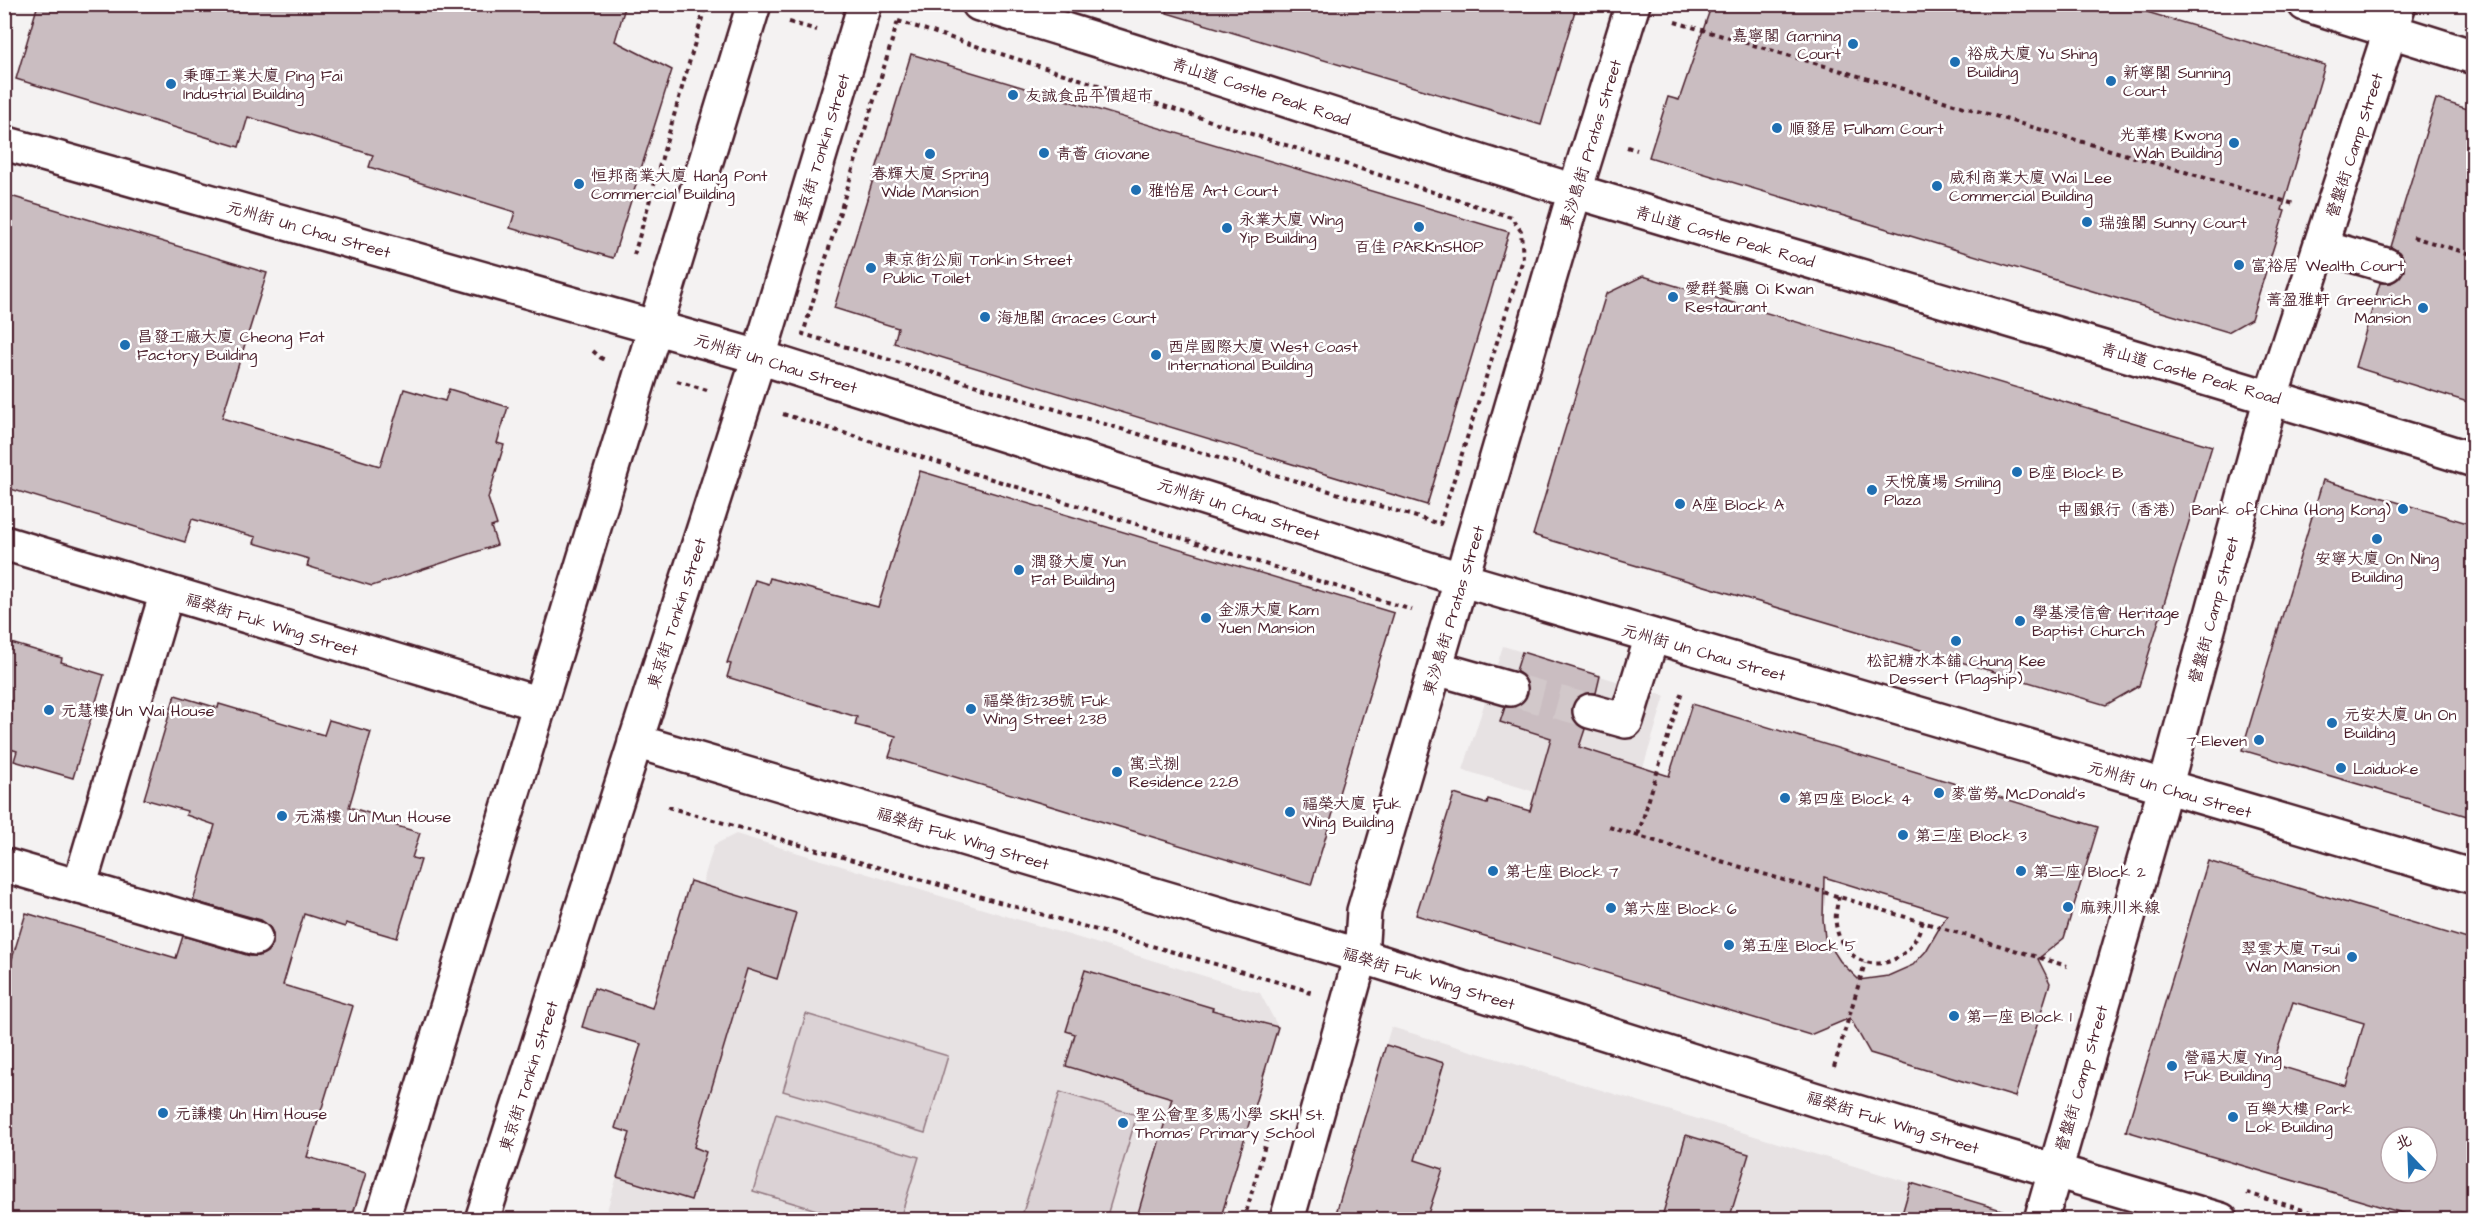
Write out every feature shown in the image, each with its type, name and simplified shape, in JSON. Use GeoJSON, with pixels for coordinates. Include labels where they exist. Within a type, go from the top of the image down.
{"type":"FeatureCollection","features":[{"type":"Feature","properties":{"kind":"main road","name":"東京街 Tonkin Street"},"geometry":{"type":"LineString","coordinates":[[482,1220],[759,357],[865,4]]}},
{"type":"Feature","properties":{"kind":"main road","name":"青山道 Castle Peak Road"},"geometry":{"type":"LineString","coordinates":[[979,4],[1102,40],[1575,191],[2271,397],[2474,460]]}},
{"type":"Feature","properties":{"kind":"main road","name":"東沙島街 Pratas Street"},"geometry":{"type":"LineString","coordinates":[[1287,1220],[1361,956],[1364,911],[1575,191],[1633,4]]}},
{"type":"Feature","properties":{"kind":"main road"},"geometry":{"type":"LineString","coordinates":[[2305,4],[2395,18],[2474,57]]}},
{"type":"Feature","properties":{"kind":"main road"},"geometry":{"type":"LineString","coordinates":[[382,1220],[753,8]]}},
{"type":"Feature","properties":{"kind":"main road","name":"營盤街 Camp Street"},"geometry":{"type":"LineString","coordinates":[[2041,1220],[2165,788],[2271,397],[2395,18]]}},
{"type":"Feature","properties":{"kind":"main road","name":"元州街 Un Chau Street"},"geometry":{"type":"LineString","coordinates":[[4,143],[759,357],[1462,580],[2474,877]]}},
{"type":"Feature","properties":{"kind":"main road"},"geometry":{"type":"LineString","coordinates":[[2320,246],[2386,265]]}},
{"type":"Feature","properties":{"kind":"main road","name":"福榮街 Fuk Wing Street"},"geometry":{"type":"LineString","coordinates":[[4,543],[540,704]]}},
{"type":"Feature","properties":{"kind":"main road"},"geometry":{"type":"LineString","coordinates":[[79,887],[167,592]]}},
{"type":"Feature","properties":{"kind":"main road"},"geometry":{"type":"LineString","coordinates":[[1590,711],[1626,721],[1652,636]]}},
{"type":"Feature","properties":{"kind":"main road"},"geometry":{"type":"LineString","coordinates":[[1436,668],[1510,689]]}},
{"type":"Feature","properties":{"kind":"main road","name":"福榮街 Fuk Wing Street"},"geometry":{"type":"LineString","coordinates":[[635,741],[1361,956],[1823,1102],[2221,1220]]}},
{"type":"Feature","properties":{"kind":"main road"},"geometry":{"type":"LineString","coordinates":[[4,865],[255,938]]}},
{"type":"Feature","properties":{"kind":"path"},"geometry":{"type":"LineString","coordinates":[[4,33],[13,4]]}},
{"type":"Feature","properties":{"kind":"path"},"geometry":{"type":"LineString","coordinates":[[633,257],[706,4]]}},
{"type":"Feature","properties":{"kind":"path"},"geometry":{"type":"LineString","coordinates":[[753,8],[889,51]]}},
{"type":"Feature","properties":{"kind":"path"},"geometry":{"type":"LineString","coordinates":[[1511,217],[898,21],[803,334],[1440,524],[1523,259]]}},
{"type":"Feature","properties":{"kind":"path"},"geometry":{"type":"LineString","coordinates":[[1675,22],[2301,206]]}},
{"type":"Feature","properties":{"kind":"path"},"geometry":{"type":"LineString","coordinates":[[2406,235],[2474,255]]}},
{"type":"Feature","properties":{"kind":"path"},"geometry":{"type":"LineString","coordinates":[[674,380],[715,393]]}},
{"type":"Feature","properties":{"kind":"path"},"geometry":{"type":"LineString","coordinates":[[783,414],[1413,610],[1410,622]]}},
{"type":"Feature","properties":{"kind":"path"},"geometry":{"type":"LineString","coordinates":[[1638,835],[1682,691]]}},
{"type":"Feature","properties":{"kind":"path"},"geometry":{"type":"LineString","coordinates":[[668,807],[1309,991],[1306,1003]]}},
{"type":"Feature","properties":{"kind":"path"},"geometry":{"type":"LineString","coordinates":[[1609,827],[2067,966]]}},
{"type":"Feature","properties":{"kind":"path"},"geometry":{"type":"LineString","coordinates":[[1839,896],[1836,923],[1840,941],[1848,952],[1865,963],[1878,964],[1905,953],[1916,938],[1923,921]]}},
{"type":"Feature","properties":{"kind":"path"},"geometry":{"type":"LineString","coordinates":[[1823,1102],[1865,963]]}},
{"type":"Feature","properties":{"kind":"path"},"geometry":{"type":"LineString","coordinates":[[1244,1220],[1270,1128]]}},
{"type":"Feature","properties":{"kind":"shaded area"},"geometry":{"type":"Polygon","coordinates":[[[1503,646],[1665,696],[1627,820],[1463,770],[1503,646]]]}},
{"type":"Feature","properties":{"kind":"shaded area"},"geometry":{"type":"Polygon","coordinates":[[[736,834],[1260,993],[1278,1027],[1220,1219],[604,1220],[630,1133],[615,1128],[690,881],[698,883],[697,887],[701,888],[714,845],[736,834]]]}},
{"type":"Feature","properties":{"kind":"shaded area"},"geometry":{"type":"Polygon","coordinates":[[[806,1014],[948,1056],[925,1133],[783,1091],[806,1014]]]}},
{"type":"Feature","properties":{"kind":"shaded area"},"geometry":{"type":"Polygon","coordinates":[[[1391,1027],[1984,1205],[1980,1220],[1334,1220],[1391,1027]]]}},
{"type":"Feature","properties":{"kind":"shaded area"},"geometry":{"type":"Polygon","coordinates":[[[1060,1092],[1137,1115],[1106,1219],[1021,1219],[1060,1092]]]}},
{"type":"Feature","properties":{"kind":"shaded area"},"geometry":{"type":"Polygon","coordinates":[[[776,1114],[919,1157],[900,1219],[847,1219],[753,1191],[776,1114]]]}},
{"type":"Feature","properties":{"kind":"building"},"geometry":{"type":"Polygon","coordinates":[[[38,4],[626,4],[615,41],[672,70],[613,258],[510,228],[515,212],[369,167],[373,155],[248,117],[239,147],[16,79],[38,4]]]}},
{"type":"Feature","properties":{"kind":"building"},"geometry":{"type":"Polygon","coordinates":[[[1169,4],[1577,4],[1541,125],[1167,13],[1169,4]]]}},
{"type":"Feature","properties":{"kind":"building"},"geometry":{"type":"Polygon","coordinates":[[[1712,4],[2120,4],[2325,65],[2282,210],[2285,211],[2251,319],[2228,332],[1649,157],[1668,97],[1679,100],[1712,4]]]}},
{"type":"Feature","properties":{"kind":"building"},"geometry":{"type":"Polygon","coordinates":[[[911,54],[1509,232],[1427,505],[894,343],[898,328],[834,308],[911,54]]]}},
{"type":"Feature","properties":{"kind":"building"},"geometry":{"type":"Polygon","coordinates":[[[2436,99],[2474,111],[2474,404],[2355,367],[2380,283],[2391,283],[2404,271],[2404,260],[2399,252],[2391,247],[2436,99]]]}},
{"type":"Feature","properties":{"kind":"building","name":"昌發工廠大廈 Cheong Fat Factory Building"},"geometry":{"type":"Polygon","coordinates":[[[4,194],[267,273],[222,418],[380,466],[404,389],[445,401],[449,389],[508,407],[497,443],[504,445],[488,498],[497,525],[491,527],[497,545],[372,586],[307,566],[309,559],[254,543],[256,537],[192,519],[185,542],[4,487],[4,194]]]}},
{"type":"Feature","properties":{"kind":"building","name":"天悅廣場 Smiling Plaza"},"geometry":{"type":"Polygon","coordinates":[[[1643,276],[2212,446],[2139,686],[2106,705],[1533,535],[1606,294],[1643,276]]]}},
{"type":"Feature","properties":{"kind":"building"},"geometry":{"type":"Polygon","coordinates":[[[920,471],[1394,613],[1311,885],[889,757],[896,736],[855,725],[857,717],[727,677],[731,664],[727,663],[755,580],[768,584],[770,578],[878,607],[920,471]]]}},
{"type":"Feature","properties":{"kind":"building"},"geometry":{"type":"Polygon","coordinates":[[[2323,480],[2474,525],[2474,818],[2242,750],[2323,480]]]}},
{"type":"Feature","properties":{"kind":"building","name":"元慧樓 Un Wai House"},"geometry":{"type":"Polygon","coordinates":[[[4,641],[62,658],[61,662],[104,675],[73,778],[14,761],[17,751],[4,747],[4,641]]]}},
{"type":"Feature","properties":{"kind":"building"},"geometry":{"type":"Polygon","coordinates":[[[1522,652],[1600,676],[1596,693],[1585,693],[1576,698],[1572,705],[1572,716],[1577,724],[1585,729],[1579,747],[1669,776],[1692,704],[2098,827],[2064,938],[2038,959],[2050,983],[2015,1097],[1870,1053],[1850,1018],[1810,1035],[1416,915],[1454,794],[1487,804],[1488,799],[1530,811],[1551,738],[1500,722],[1505,707],[1515,707],[1523,703],[1528,695],[1528,684],[1516,671],[1522,652]],[[1824,877],[1825,938],[1840,961],[1859,980],[1888,976],[1913,965],[1926,951],[1947,915],[1824,877]]]}},
{"type":"Feature","properties":{"kind":"building","name":"元謙樓 Un Him House"},"geometry":{"type":"Polygon","coordinates":[[[175,695],[218,708],[219,704],[324,735],[329,720],[371,732],[349,807],[378,816],[377,820],[420,833],[412,858],[421,860],[397,938],[346,923],[345,927],[304,914],[283,985],[353,1006],[307,1157],[366,1173],[351,1220],[4,1220],[4,985],[26,913],[176,958],[183,936],[250,956],[259,956],[267,952],[273,944],[273,933],[269,926],[261,920],[193,901],[215,825],[186,815],[187,811],[144,799],[175,695]]]}},
{"type":"Feature","properties":{"kind":"building"},"geometry":{"type":"Polygon","coordinates":[[[2208,861],[2474,941],[2474,1220],[2426,1220],[2126,1131],[2208,861]],[[2293,1002],[2273,1064],[2346,1086],[2364,1023],[2293,1002]]]}},
{"type":"Feature","properties":{"kind":"building"},"geometry":{"type":"Polygon","coordinates":[[[690,881],[796,913],[777,979],[747,969],[694,1147],[706,1152],[691,1200],[617,1177],[630,1133],[615,1128],[641,1044],[582,1027],[594,988],[652,1008],[690,881]]]}},
{"type":"Feature","properties":{"kind":"building"},"geometry":{"type":"Polygon","coordinates":[[[1085,970],[1213,1008],[1212,1010],[1278,1027],[1220,1220],[1136,1220],[1172,1098],[1066,1066],[1075,1034],[1066,1031],[1085,970]]]}},
{"type":"Feature","properties":{"kind":"building"},"geometry":{"type":"Polygon","coordinates":[[[1386,1045],[1444,1063],[1415,1160],[1443,1169],[1426,1220],[1334,1220],[1386,1045]]]}},
{"type":"Feature","properties":{"kind":"building"},"geometry":{"type":"Polygon","coordinates":[[[1686,1135],[1749,1154],[1729,1220],[1661,1220],[1686,1135]]]}},
{"type":"Feature","properties":{"kind":"building"},"geometry":{"type":"Polygon","coordinates":[[[1911,1183],[2005,1211],[2004,1220],[1920,1220],[1902,1214],[1911,1183]]]}},
{"type":"Feature","properties":{"kind":"tunnel"},"geometry":{"type":"LineString","coordinates":[[1510,689],[1590,711]]}},
{"type":"Feature","properties":{"kind":"place","name":"嘉寧閣 Garning Court"},"geometry":{"type":"Point","coordinates":[1853,44]}},
{"type":"Feature","properties":{"kind":"place","name":"裕成大廈 Yu Shing Building"},"geometry":{"type":"Point","coordinates":[1955,62]}},
{"type":"Feature","properties":{"kind":"place","name":"新寧閣 Sunning Court"},"geometry":{"type":"Point","coordinates":[2111,81]}},
{"type":"Feature","properties":{"kind":"place","name":"秉暉工業大廈 Ping Fai Industrial Building"},"geometry":{"type":"Point","coordinates":[171,84]}},
{"type":"Feature","properties":{"kind":"place","name":"友誠食品平價超市"},"geometry":{"type":"Point","coordinates":[1013,95]}},
{"type":"Feature","properties":{"kind":"place","name":"順發居 Fulham Court"},"geometry":{"type":"Point","coordinates":[1777,128]}},
{"type":"Feature","properties":{"kind":"place","name":"光華樓 Kwong Wah Building"},"geometry":{"type":"Point","coordinates":[2234,143]}},
{"type":"Feature","properties":{"kind":"place","name":"青薈 Giovane"},"geometry":{"type":"Point","coordinates":[1044,153]}},
{"type":"Feature","properties":{"kind":"place","name":"春輝大廈 Spring Wide Mansion"},"geometry":{"type":"Point","coordinates":[930,154]}},
{"type":"Feature","properties":{"kind":"place","name":"恒邦商業大廈 Hang Pont Commercial Building"},"geometry":{"type":"Point","coordinates":[579,184]}},
{"type":"Feature","properties":{"kind":"place","name":"威利商業大廈 Wai Lee Commercial Building"},"geometry":{"type":"Point","coordinates":[1937,186]}},
{"type":"Feature","properties":{"kind":"place","name":"雅怡居 Art Court"},"geometry":{"type":"Point","coordinates":[1136,190]}},
{"type":"Feature","properties":{"kind":"place","name":"瑞強閣 Sunny Court"},"geometry":{"type":"Point","coordinates":[2087,222]}},
{"type":"Feature","properties":{"kind":"place","name":"百佳 PARKnSHOP"},"geometry":{"type":"Point","coordinates":[1419,227]}},
{"type":"Feature","properties":{"kind":"place","name":"永業大廈 Wing Yip Building"},"geometry":{"type":"Point","coordinates":[1227,228]}},
{"type":"Feature","properties":{"kind":"place","name":"富裕居 Wealth Court"},"geometry":{"type":"Point","coordinates":[2239,265]}},
{"type":"Feature","properties":{"kind":"place","name":"東京街公廁 Tonkin Street Public Toilet"},"geometry":{"type":"Point","coordinates":[871,268]}},
{"type":"Feature","properties":{"kind":"place","name":"愛群餐廳 Oi Kwan Restaurant"},"geometry":{"type":"Point","coordinates":[1673,297]}},
{"type":"Feature","properties":{"kind":"place","name":"菁盈雅軒 Greenrich Mansion"},"geometry":{"type":"Point","coordinates":[2423,308]}},
{"type":"Feature","properties":{"kind":"place","name":"海旭閣 Graces Court"},"geometry":{"type":"Point","coordinates":[985,317]}},
{"type":"Feature","properties":{"kind":"place","name":"昌發工廠大廈 Cheong Fat Factory Building"},"geometry":{"type":"Point","coordinates":[125,345]}},
{"type":"Feature","properties":{"kind":"place","name":"西岸國際大廈 West Coast International Building"},"geometry":{"type":"Point","coordinates":[1156,355]}},
{"type":"Feature","properties":{"kind":"place","name":"B座 Block B"},"geometry":{"type":"Point","coordinates":[2017,472]}},
{"type":"Feature","properties":{"kind":"place","name":"天悅廣場 Smiling Plaza"},"geometry":{"type":"Point","coordinates":[1872,490]}},
{"type":"Feature","properties":{"kind":"place","name":"A座 Block A"},"geometry":{"type":"Point","coordinates":[1680,504]}},
{"type":"Feature","properties":{"kind":"place","name":"中國銀行（香港） Bank of China (Hong Kong)"},"geometry":{"type":"Point","coordinates":[2403,509]}},
{"type":"Feature","properties":{"kind":"place","name":"安寧大廈 On Ning Building"},"geometry":{"type":"Point","coordinates":[2377,539]}},
{"type":"Feature","properties":{"kind":"place","name":"潤發大廈 Yun Fat Building"},"geometry":{"type":"Point","coordinates":[1019,570]}},
{"type":"Feature","properties":{"kind":"place","name":"金源大廈 Kam Yuen Mansion"},"geometry":{"type":"Point","coordinates":[1206,618]}},
{"type":"Feature","properties":{"kind":"place","name":"學基浸信會 Heritage Baptist Church"},"geometry":{"type":"Point","coordinates":[2020,621]}},
{"type":"Feature","properties":{"kind":"place","name":"松記糖水本舖 Chung Kee Dessert (Flagship)"},"geometry":{"type":"Point","coordinates":[1956,641]}},
{"type":"Feature","properties":{"kind":"place","name":"福榮街238號 Fuk Wing Street 238"},"geometry":{"type":"Point","coordinates":[971,709]}},
{"type":"Feature","properties":{"kind":"place","name":"元慧樓 Un Wai House"},"geometry":{"type":"Point","coordinates":[49,710]}},
{"type":"Feature","properties":{"kind":"place","name":"元安大廈 Un On Building"},"geometry":{"type":"Point","coordinates":[2332,723]}},
{"type":"Feature","properties":{"kind":"place","name":"7-Eleven"},"geometry":{"type":"Point","coordinates":[2259,740]}},
{"type":"Feature","properties":{"kind":"place","name":"Laiduoke"},"geometry":{"type":"Point","coordinates":[2341,768]}},
{"type":"Feature","properties":{"kind":"place","name":"寓.弍捌 Residence 228"},"geometry":{"type":"Point","coordinates":[1117,772]}},
{"type":"Feature","properties":{"kind":"place","name":"麥當勞 McDonald's"},"geometry":{"type":"Point","coordinates":[1939,793]}},
{"type":"Feature","properties":{"kind":"place","name":"第四座 Block 4"},"geometry":{"type":"Point","coordinates":[1785,798]}},
{"type":"Feature","properties":{"kind":"place","name":"福榮大廈 Fuk Wing Building"},"geometry":{"type":"Point","coordinates":[1290,812]}},
{"type":"Feature","properties":{"kind":"place","name":"元滿樓 Un Mun House"},"geometry":{"type":"Point","coordinates":[282,816]}},
{"type":"Feature","properties":{"kind":"place","name":"第三座 Block 3"},"geometry":{"type":"Point","coordinates":[1903,835]}},
{"type":"Feature","properties":{"kind":"place","name":"第七座 Block 7"},"geometry":{"type":"Point","coordinates":[1493,871]}},
{"type":"Feature","properties":{"kind":"place","name":"第二座 Block 2"},"geometry":{"type":"Point","coordinates":[2021,871]}},
{"type":"Feature","properties":{"kind":"place","name":"麻辣川米線"},"geometry":{"type":"Point","coordinates":[2068,907]}},
{"type":"Feature","properties":{"kind":"place","name":"第六座 Block 6"},"geometry":{"type":"Point","coordinates":[1611,908]}},
{"type":"Feature","properties":{"kind":"place","name":"第五座 Block 5"},"geometry":{"type":"Point","coordinates":[1729,945]}},
{"type":"Feature","properties":{"kind":"place","name":"翠雲大廈 Tsui Wan Mansion"},"geometry":{"type":"Point","coordinates":[2352,957]}},
{"type":"Feature","properties":{"kind":"place","name":"第一座 Block 1"},"geometry":{"type":"Point","coordinates":[1954,1016]}},
{"type":"Feature","properties":{"kind":"place","name":"營福大廈 Ying Fuk Building"},"geometry":{"type":"Point","coordinates":[2172,1066]}},
{"type":"Feature","properties":{"kind":"place","name":"元謙樓 Un Him House"},"geometry":{"type":"Point","coordinates":[163,1113]}},
{"type":"Feature","properties":{"kind":"place","name":"百樂大樓 Park Lok Building"},"geometry":{"type":"Point","coordinates":[2233,1117]}},
{"type":"Feature","properties":{"kind":"place","name":"聖公會聖多馬小學 SKH St. Thomas' Primary School"},"geometry":{"type":"Point","coordinates":[1123,1123]}}]}
